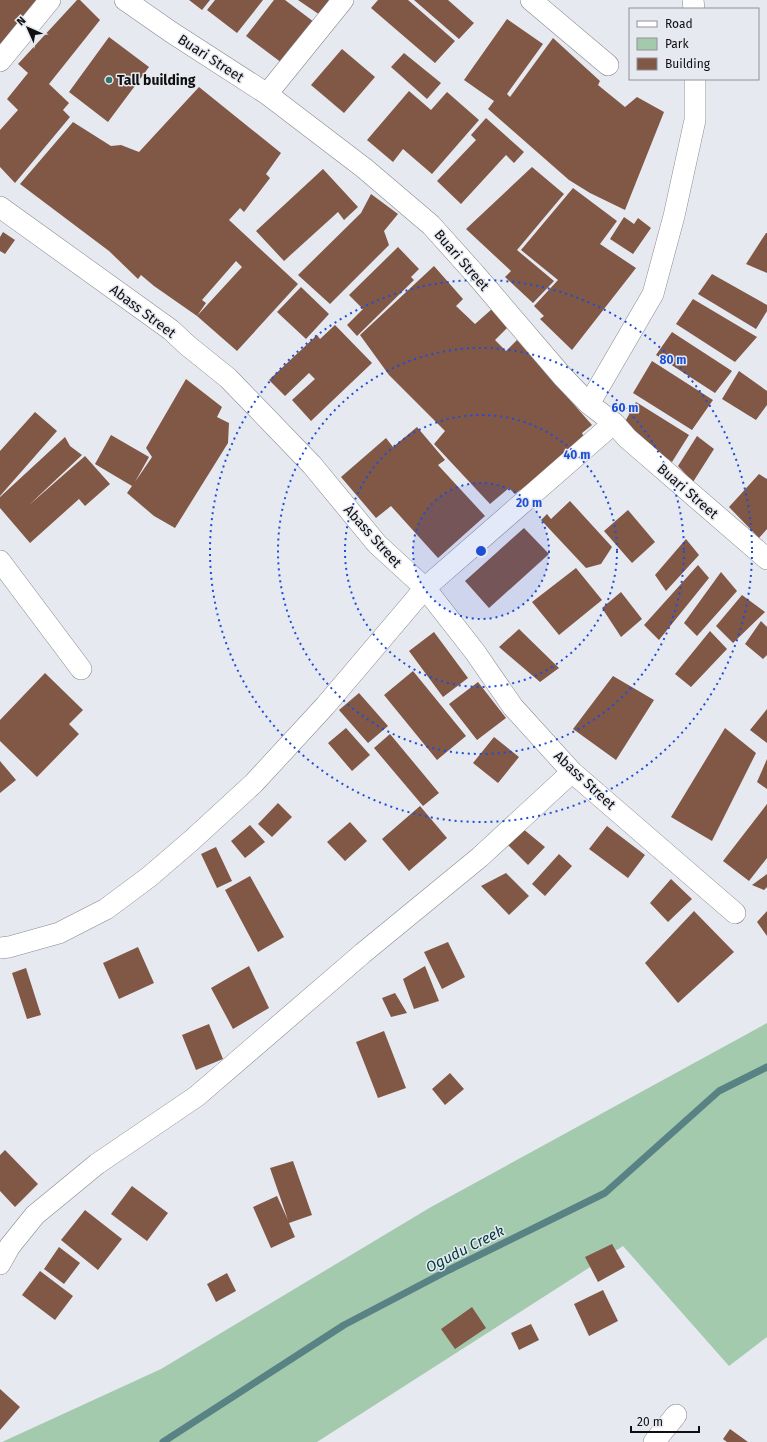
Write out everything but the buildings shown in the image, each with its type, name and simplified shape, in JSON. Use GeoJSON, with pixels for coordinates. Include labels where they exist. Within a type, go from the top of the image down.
{"type":"FeatureCollection","features":[{"type":"Feature","properties":{"kind":"street"},"geometry":{"type":"LineString","coordinates":[[0,61],[50,0]]}},
{"type":"Feature","properties":{"kind":"street","name":"Buari Street"},"geometry":{"type":"LineString","coordinates":[[125,0],[171,32],[267,94],[364,168],[431,225],[563,377],[589,404],[614,423],[627,438],[767,559]]}},
{"type":"Feature","properties":{"kind":"street"},"geometry":{"type":"LineString","coordinates":[[267,94],[342,0]]}},
{"type":"Feature","properties":{"kind":"street"},"geometry":{"type":"LineString","coordinates":[[531,0],[608,66]]}},
{"type":"Feature","properties":{"kind":"street"},"geometry":{"type":"LineString","coordinates":[[589,404],[653,294],[674,216],[695,120],[695,80]]}},
{"type":"Feature","properties":{"kind":"street","name":"Abass Street"},"geometry":{"type":"LineString","coordinates":[[0,207],[171,330],[228,378],[312,465],[377,544],[425,588],[475,652],[513,707],[572,772],[735,913]]}},
{"type":"Feature","properties":{"kind":"street"},"geometry":{"type":"LineString","coordinates":[[0,948],[60,934],[106,909],[149,877],[254,783],[320,712],[425,588],[614,423]]}},
{"type":"Feature","properties":{"kind":"street"},"geometry":{"type":"LineString","coordinates":[[0,562],[81,669]]}},
{"type":"Feature","properties":{"kind":"street"},"geometry":{"type":"LineString","coordinates":[[0,1264],[10,1246],[34,1215],[97,1164],[197,1096],[363,953],[480,857],[572,772]]}},
{"type":"Feature","properties":{"kind":"street"},"geometry":{"type":"LineString","coordinates":[[654,1442],[676,1415]]}},
{"type":"Feature","properties":{"kind":"green space"},"geometry":{"type":"Polygon","coordinates":[[[767,1023],[767,1337],[729,1366],[623,1246],[317,1442],[2,1442],[161,1369],[431,1207],[767,1023]]]}},
{"type":"Feature","properties":{"kind":"waterway","name":"Ogudu Creek"},"geometry":{"type":"LineString","coordinates":[[163,1442],[344,1325],[449,1270],[605,1193],[719,1091],[767,1067]]}},
{"type":"Feature","properties":{"kind":"place","name":"Tall building"},"geometry":{"type":"Point","coordinates":[109,80]}}]}
